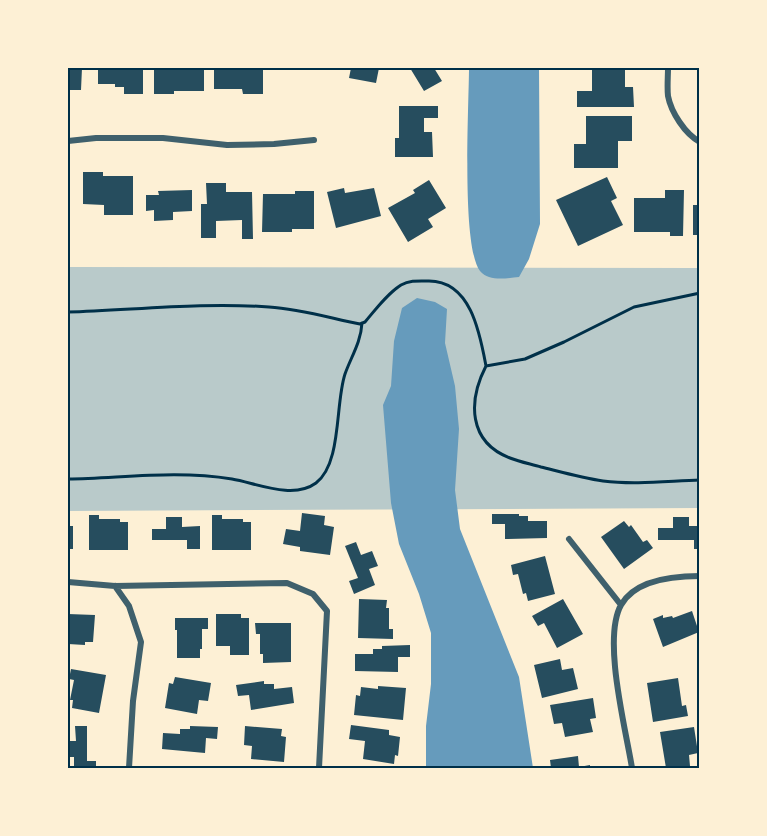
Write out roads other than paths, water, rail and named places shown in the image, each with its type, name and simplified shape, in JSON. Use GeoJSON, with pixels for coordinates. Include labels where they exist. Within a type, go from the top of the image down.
{"type":"FeatureCollection","features":[{"type":"Feature","properties":{"kind":"street"},"geometry":{"type":"LineString","coordinates":[[668,68],[668,97],[678,120],[692,138],[699,142]]}},
{"type":"Feature","properties":{"kind":"street"},"geometry":{"type":"LineString","coordinates":[[68,141],[96,138],[164,138],[228,145],[314,140]]}},
{"type":"Feature","properties":{"kind":"street"},"geometry":{"type":"LineString","coordinates":[[569,538],[621,605]]}},
{"type":"Feature","properties":{"kind":"street"},"geometry":{"type":"LineString","coordinates":[[632,768],[614,657],[615,626],[621,605],[635,591],[654,581],[699,576]]}},
{"type":"Feature","properties":{"kind":"street"},"geometry":{"type":"LineString","coordinates":[[68,582],[115,586],[287,583],[313,594],[327,611],[319,768]]}},
{"type":"Feature","properties":{"kind":"street"},"geometry":{"type":"LineString","coordinates":[[115,586],[129,606],[141,642],[133,701],[129,768]]}},
{"type":"Feature","properties":{"kind":"water"},"geometry":{"type":"Polygon","coordinates":[[[469,68],[539,68],[540,224],[529,259],[519,277],[488,277],[480,271],[474,257],[468,206],[469,68]]]}},
{"type":"Feature","properties":{"kind":"water"},"geometry":{"type":"Polygon","coordinates":[[[417,298],[435,302],[447,309],[445,343],[455,386],[459,429],[455,490],[460,529],[519,677],[533,768],[426,768],[426,726],[431,684],[431,633],[419,594],[399,544],[391,503],[383,405],[391,386],[394,341],[402,308],[417,298]]]}}]}
